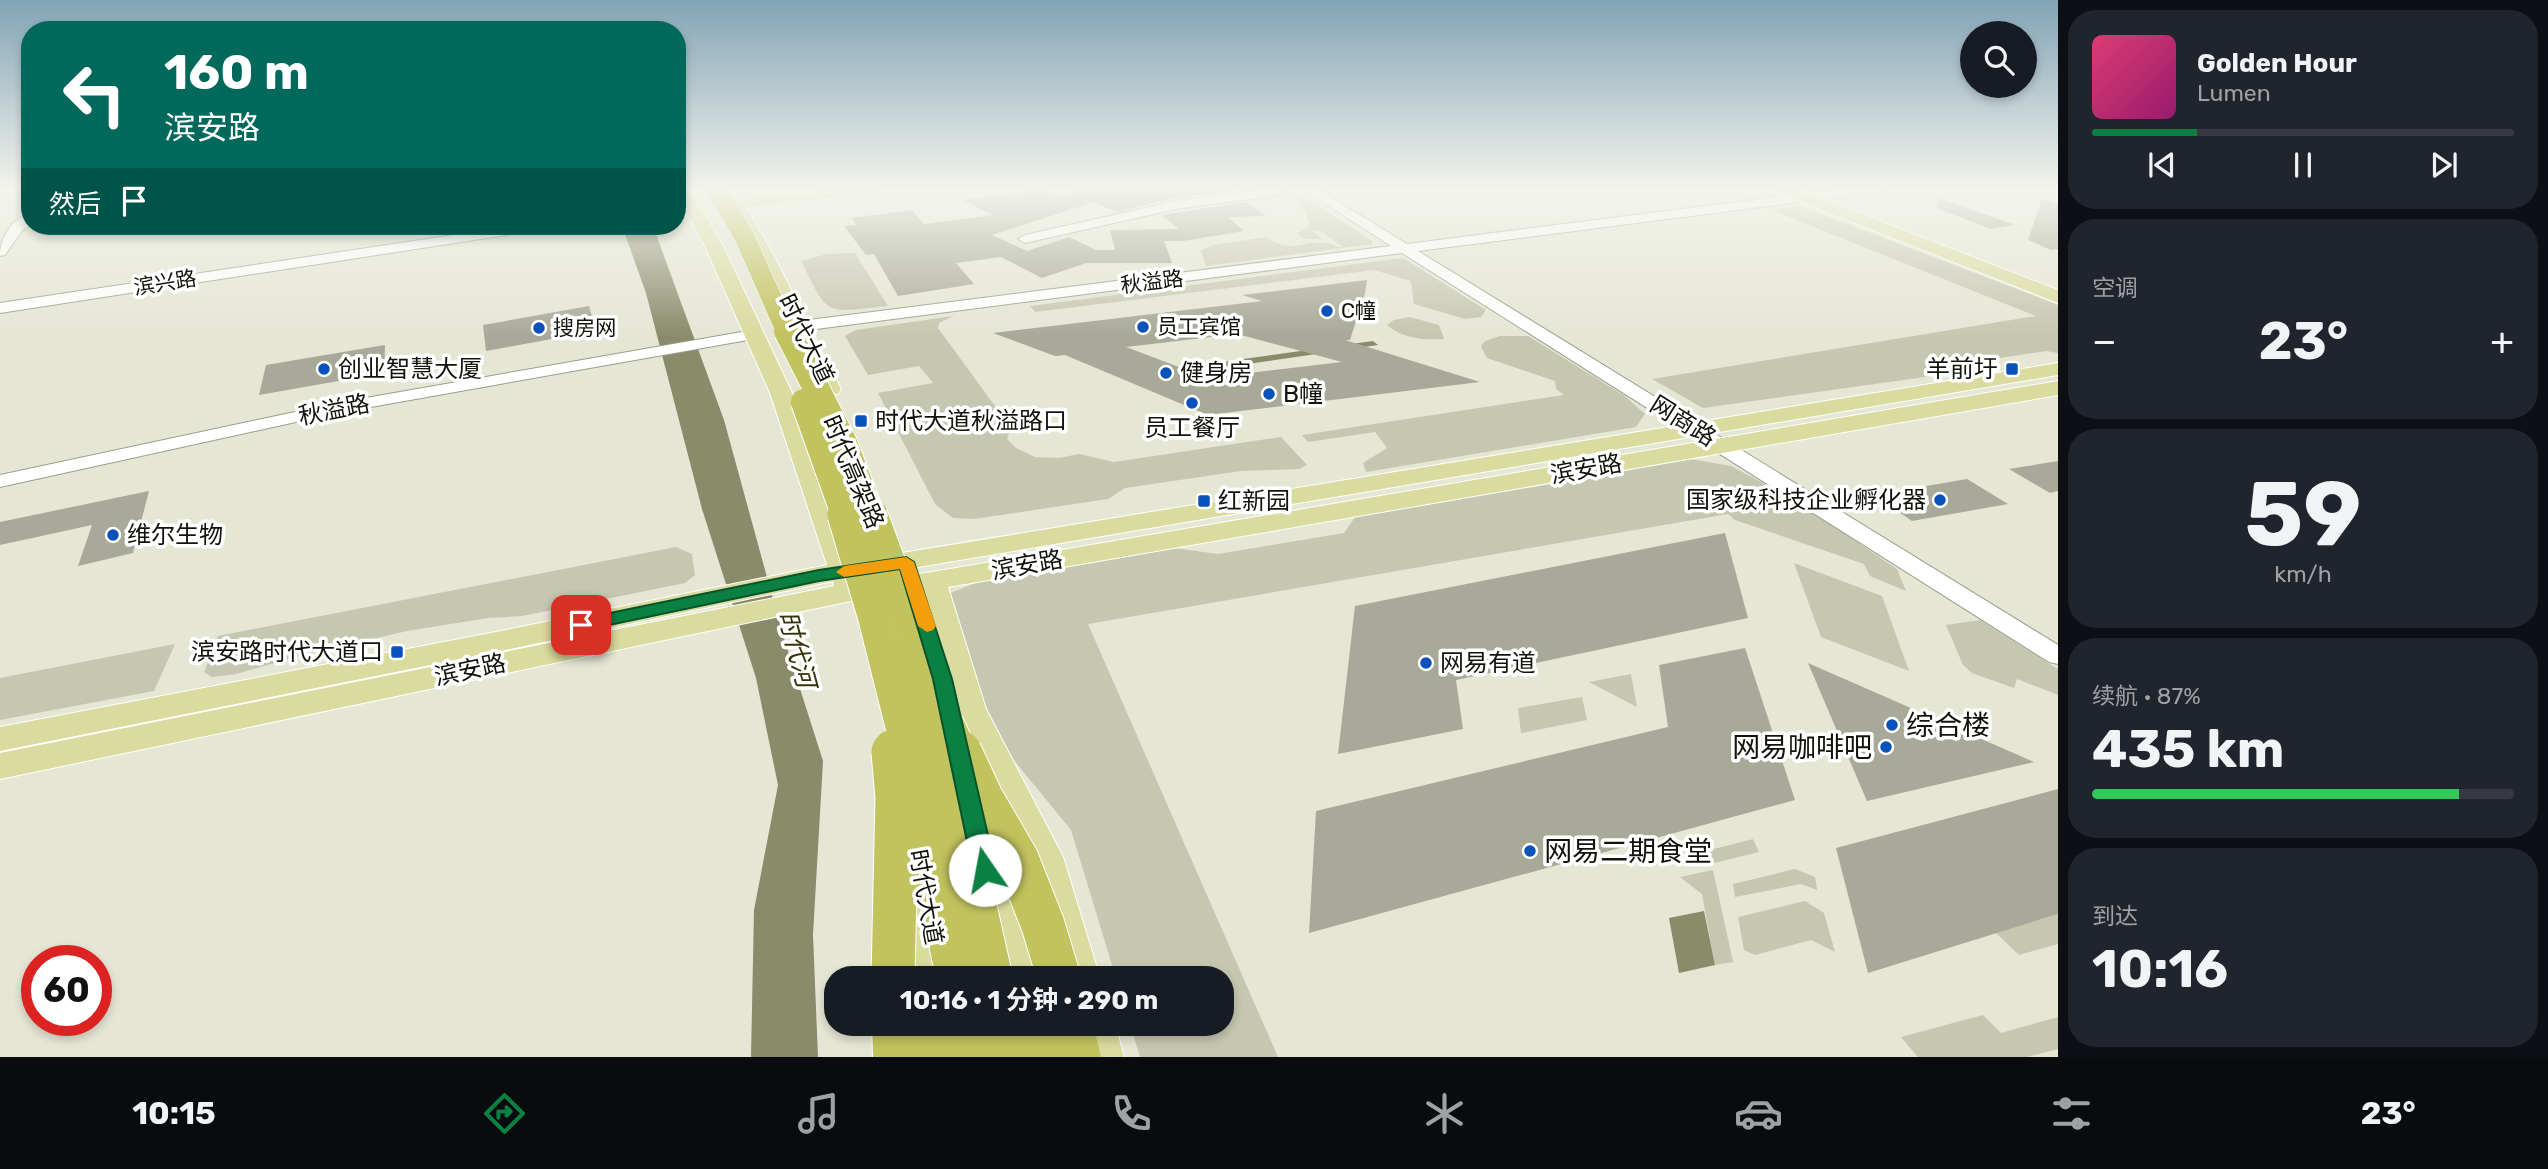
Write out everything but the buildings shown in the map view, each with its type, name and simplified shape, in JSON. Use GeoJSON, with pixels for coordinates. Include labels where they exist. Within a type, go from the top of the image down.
{"type":"FeatureCollection","features":[{"type":"Feature","properties":{"kind":"highway","name":"时代高架路"},"geometry":{"type":"LineString","coordinates":[[711,237],[798,386],[855,548],[903,665],[988,966]]}},
{"type":"Feature","properties":{"kind":"highway","name":"时代高架路"},"geometry":{"type":"LineString","coordinates":[[745,237],[779,316],[845,445],[906,612],[903,665],[916,780],[955,966]]}},
{"type":"Feature","properties":{"kind":"highway"},"geometry":{"type":"LineString","coordinates":[[893,966],[903,665]]}},
{"type":"Feature","properties":{"kind":"highway"},"geometry":{"type":"LineString","coordinates":[[903,665],[1017,859],[1043,925],[1055,966]]}},
{"type":"Feature","properties":{"kind":"highway"},"geometry":{"type":"LineString","coordinates":[[896,1036],[897,1057]]}},
{"type":"Feature","properties":{"kind":"highway"},"geometry":{"type":"LineString","coordinates":[[925,1036],[928,1057]]}},
{"type":"Feature","properties":{"kind":"highway"},"geometry":{"type":"LineString","coordinates":[[969,1036],[972,1057]]}},
{"type":"Feature","properties":{"kind":"highway"},"geometry":{"type":"LineString","coordinates":[[1003,1036],[1007,1057]]}},
{"type":"Feature","properties":{"kind":"highway"},"geometry":{"type":"LineString","coordinates":[[1038,1036],[1043,1057]]}},
{"type":"Feature","properties":{"kind":"highway"},"geometry":{"type":"LineString","coordinates":[[1073,1036],[1077,1057]]}},
{"type":"Feature","properties":{"kind":"main road","name":"时代大道"},"geometry":{"type":"LineString","coordinates":[[709,237],[781,393],[847,582],[911,815],[938,966]]}},
{"type":"Feature","properties":{"kind":"main road","name":"时代大道"},"geometry":{"type":"LineString","coordinates":[[754,237],[801,326],[917,575],[1006,966]]}},
{"type":"Feature","properties":{"kind":"main road"},"geometry":{"type":"LineString","coordinates":[[1915,237],[2058,297]]}},
{"type":"Feature","properties":{"kind":"main road"},"geometry":{"type":"LineString","coordinates":[[1927,237],[2058,286]]}},
{"type":"Feature","properties":{"kind":"main road","name":"滨安路"},"geometry":{"type":"LineString","coordinates":[[917,575],[1695,429],[2058,369]]}},
{"type":"Feature","properties":{"kind":"main road","name":"滨安路"},"geometry":{"type":"LineString","coordinates":[[0,766],[768,597],[847,582],[917,575],[1723,446],[2058,388]]}},
{"type":"Feature","properties":{"kind":"main road"},"geometry":{"type":"LineString","coordinates":[[917,575],[970,709],[1045,857],[1077,966]]}},
{"type":"Feature","properties":{"kind":"main road","name":"滨安路"},"geometry":{"type":"LineString","coordinates":[[0,739],[435,654],[718,608]]}},
{"type":"Feature","properties":{"kind":"main road"},"geometry":{"type":"LineString","coordinates":[[975,826],[979,727]]}},
{"type":"Feature","properties":{"kind":"main road"},"geometry":{"type":"LineString","coordinates":[[989,891],[1016,944],[1021,966]]}},
{"type":"Feature","properties":{"kind":"main road"},"geometry":{"type":"LineString","coordinates":[[918,966],[927,896]]}},
{"type":"Feature","properties":{"kind":"main road"},"geometry":{"type":"LineString","coordinates":[[948,1036],[951,1057]]}},
{"type":"Feature","properties":{"kind":"main road"},"geometry":{"type":"LineString","coordinates":[[1021,1036],[1025,1057]]}},
{"type":"Feature","properties":{"kind":"main road"},"geometry":{"type":"LineString","coordinates":[[1097,1036],[1103,1057]]}},
{"type":"Feature","properties":{"kind":"street"},"geometry":{"type":"LineString","coordinates":[[0,252],[10,237]]}},
{"type":"Feature","properties":{"kind":"street","name":"滨兴路"},"geometry":{"type":"LineString","coordinates":[[0,308],[464,237]]}},
{"type":"Feature","properties":{"kind":"street"},"geometry":{"type":"LineString","coordinates":[[1025,239],[1033,237]]}},
{"type":"Feature","properties":{"kind":"street","name":"网商路"},"geometry":{"type":"LineString","coordinates":[[1386,237],[2058,656]]}},
{"type":"Feature","properties":{"kind":"street","name":"秋溢路"},"geometry":{"type":"LineString","coordinates":[[801,326],[1503,237]]}},
{"type":"Feature","properties":{"kind":"street","name":"秋溢路"},"geometry":{"type":"LineString","coordinates":[[0,481],[337,408],[753,335]]}},
{"type":"Feature","properties":{"kind":"shaded area"},"geometry":{"type":"Polygon","coordinates":[[[626,237],[657,237],[724,420],[782,632],[823,761],[813,935],[818,1057],[751,1057],[754,910],[778,785],[756,678],[702,509],[646,293],[626,237]]]}},
{"type":"Feature","properties":{"kind":"shaded area"},"geometry":{"type":"Polygon","coordinates":[[[1264,237],[1290,246],[1327,243],[1343,247],[1329,237],[1366,237],[1372,241],[1372,244],[1206,266],[1201,250],[1214,245],[1264,237]]]}},
{"type":"Feature","properties":{"kind":"shaded area"},"geometry":{"type":"Polygon","coordinates":[[[1839,237],[1882,237],[2058,305],[2058,353],[2046,351],[1981,361],[1975,370],[1703,408],[1652,379],[2036,316],[1839,237]]]}},
{"type":"Feature","properties":{"kind":"shaded area"},"geometry":{"type":"Polygon","coordinates":[[[855,253],[888,306],[851,310],[831,308],[818,293],[801,261],[827,254],[855,253]]]}},
{"type":"Feature","properties":{"kind":"shaded area"},"geometry":{"type":"Polygon","coordinates":[[[1403,258],[1486,310],[1481,317],[1465,319],[1414,304],[1411,281],[1374,270],[1035,312],[1030,306],[1403,258]]]}},
{"type":"Feature","properties":{"kind":"shaded area"},"geometry":{"type":"Polygon","coordinates":[[[953,316],[939,323],[938,328],[1011,428],[1007,439],[1016,448],[1035,457],[1059,458],[1079,454],[1114,462],[1281,437],[1307,465],[1299,469],[1241,471],[1125,488],[1108,499],[974,519],[953,518],[935,504],[878,393],[933,383],[919,366],[868,375],[845,336],[856,330],[953,316]]]}},
{"type":"Feature","properties":{"kind":"shaded area"},"geometry":{"type":"Polygon","coordinates":[[[1410,317],[1439,325],[1444,339],[1414,338],[1387,325],[1394,320],[1410,317]]]}},
{"type":"Feature","properties":{"kind":"shaded area"},"geometry":{"type":"Polygon","coordinates":[[[1500,336],[1528,336],[1625,396],[1645,414],[1636,427],[1366,472],[1363,463],[1387,448],[1375,432],[1308,442],[1302,435],[1564,395],[1556,389],[1555,381],[1487,358],[1481,346],[1485,341],[1500,336]]]}},
{"type":"Feature","properties":{"kind":"shaded area"},"geometry":{"type":"Polygon","coordinates":[[[1373,341],[1378,345],[1206,370],[1201,365],[1373,341]]]}},
{"type":"Feature","properties":{"kind":"shaded area"},"geometry":{"type":"Polygon","coordinates":[[[1685,458],[1731,466],[1798,502],[1897,569],[1906,591],[1870,576],[1864,564],[1735,520],[1728,514],[1088,624],[1278,1057],[1140,1057],[1134,1036],[1234,1036],[1234,966],[1112,966],[1071,830],[1003,747],[940,597],[986,579],[1167,547],[1218,554],[1344,533],[1358,513],[1685,458]]]}},
{"type":"Feature","properties":{"kind":"shaded area"},"geometry":{"type":"Polygon","coordinates":[[[676,547],[692,554],[695,575],[685,583],[522,616],[488,618],[407,631],[236,674],[212,677],[204,672],[218,636],[676,547]]]}},
{"type":"Feature","properties":{"kind":"shaded area"},"geometry":{"type":"Polygon","coordinates":[[[1794,563],[1882,596],[1909,671],[1821,637],[1794,563]]]}},
{"type":"Feature","properties":{"kind":"shaded area"},"geometry":{"type":"Polygon","coordinates":[[[1980,620],[2058,669],[2058,695],[2017,679],[2014,688],[1972,673],[1963,665],[1946,625],[1980,620]]]}},
{"type":"Feature","properties":{"kind":"shaded area"},"geometry":{"type":"Polygon","coordinates":[[[175,644],[154,691],[0,720],[0,678],[175,644]]]}},
{"type":"Feature","properties":{"kind":"shaded area"},"geometry":{"type":"Polygon","coordinates":[[[1631,674],[1637,707],[1589,682],[1631,674]]]}},
{"type":"Feature","properties":{"kind":"shaded area"},"geometry":{"type":"Polygon","coordinates":[[[1582,697],[1587,720],[1521,733],[1518,708],[1582,697]]]}},
{"type":"Feature","properties":{"kind":"shaded area"},"geometry":{"type":"Polygon","coordinates":[[[1753,839],[1759,852],[1706,865],[1702,852],[1753,839]]]}},
{"type":"Feature","properties":{"kind":"shaded area"},"geometry":{"type":"Polygon","coordinates":[[[1795,869],[1815,877],[1817,890],[1801,884],[1735,897],[1733,884],[1795,869]]]}},
{"type":"Feature","properties":{"kind":"shaded area"},"geometry":{"type":"Polygon","coordinates":[[[1713,870],[1733,962],[1715,965],[1702,894],[1680,877],[1713,870]]]}},
{"type":"Feature","properties":{"kind":"shaded area"},"geometry":{"type":"Polygon","coordinates":[[[1805,901],[1824,913],[1835,952],[1811,940],[1755,955],[1744,950],[1738,917],[1805,901]]]}},
{"type":"Feature","properties":{"kind":"shaded area"},"geometry":{"type":"Polygon","coordinates":[[[1704,911],[1715,965],[1679,973],[1669,918],[1704,911]]]}},
{"type":"Feature","properties":{"kind":"shaded area"},"geometry":{"type":"Polygon","coordinates":[[[2058,914],[2058,944],[2019,955],[1996,933],[2058,914]]]}},
{"type":"Feature","properties":{"kind":"shaded area"},"geometry":{"type":"Polygon","coordinates":[[[1983,1015],[2001,1033],[2058,1017],[2058,1049],[2027,1057],[1918,1057],[1901,1037],[1983,1015]]]}},
{"type":"Feature","properties":{"kind":"slow traffic"},"geometry":{"type":"LineString","coordinates":[[844,572],[906,562],[927,626]]}},
{"type":"Feature","properties":{"kind":"place","name":"C幢"},"geometry":{"type":"Point","coordinates":[1327,311]}},
{"type":"Feature","properties":{"kind":"place","name":"员工宾馆"},"geometry":{"type":"Point","coordinates":[1143,327]}},
{"type":"Feature","properties":{"kind":"place","name":"搜房网"},"geometry":{"type":"Point","coordinates":[539,328]}},
{"type":"Feature","properties":{"kind":"place","name":"创业智慧大厦"},"geometry":{"type":"Point","coordinates":[324,369]}},
{"type":"Feature","properties":{"kind":"place","name":"羊前圩"},"geometry":{"type":"Point","coordinates":[2012,369]}},
{"type":"Feature","properties":{"kind":"place","name":"健身房"},"geometry":{"type":"Point","coordinates":[1166,373]}},
{"type":"Feature","properties":{"kind":"place","name":"B幢"},"geometry":{"type":"Point","coordinates":[1269,394]}},
{"type":"Feature","properties":{"kind":"place","name":"员工餐厅"},"geometry":{"type":"Point","coordinates":[1192,403]}},
{"type":"Feature","properties":{"kind":"place","name":"时代大道秋溢路口"},"geometry":{"type":"Point","coordinates":[861,421]}},
{"type":"Feature","properties":{"kind":"place","name":"国家级科技企业孵化器"},"geometry":{"type":"Point","coordinates":[1940,500]}},
{"type":"Feature","properties":{"kind":"place","name":"红新园"},"geometry":{"type":"Point","coordinates":[1204,501]}},
{"type":"Feature","properties":{"kind":"place","name":"维尔生物"},"geometry":{"type":"Point","coordinates":[113,535]}},
{"type":"Feature","properties":{"kind":"place","name":"滨安路时代大道口"},"geometry":{"type":"Point","coordinates":[397,652]}},
{"type":"Feature","properties":{"kind":"place","name":"网易有道"},"geometry":{"type":"Point","coordinates":[1426,663]}},
{"type":"Feature","properties":{"kind":"place","name":"综合楼"},"geometry":{"type":"Point","coordinates":[1892,725]}},
{"type":"Feature","properties":{"kind":"place","name":"网易咖啡吧"},"geometry":{"type":"Point","coordinates":[1886,747]}},
{"type":"Feature","properties":{"kind":"place","name":"网易二期食堂"},"geometry":{"type":"Point","coordinates":[1530,851]}},
{"type":"Feature","properties":{"kind":"route"},"geometry":{"type":"LineString","coordinates":[[581,625],[819,575],[906,562],[942,679],[985,870]]}},
{"type":"Feature","properties":{"kind":"water label","name":"时代河"},"geometry":{"type":"Point","coordinates":[797,649]}}]}
